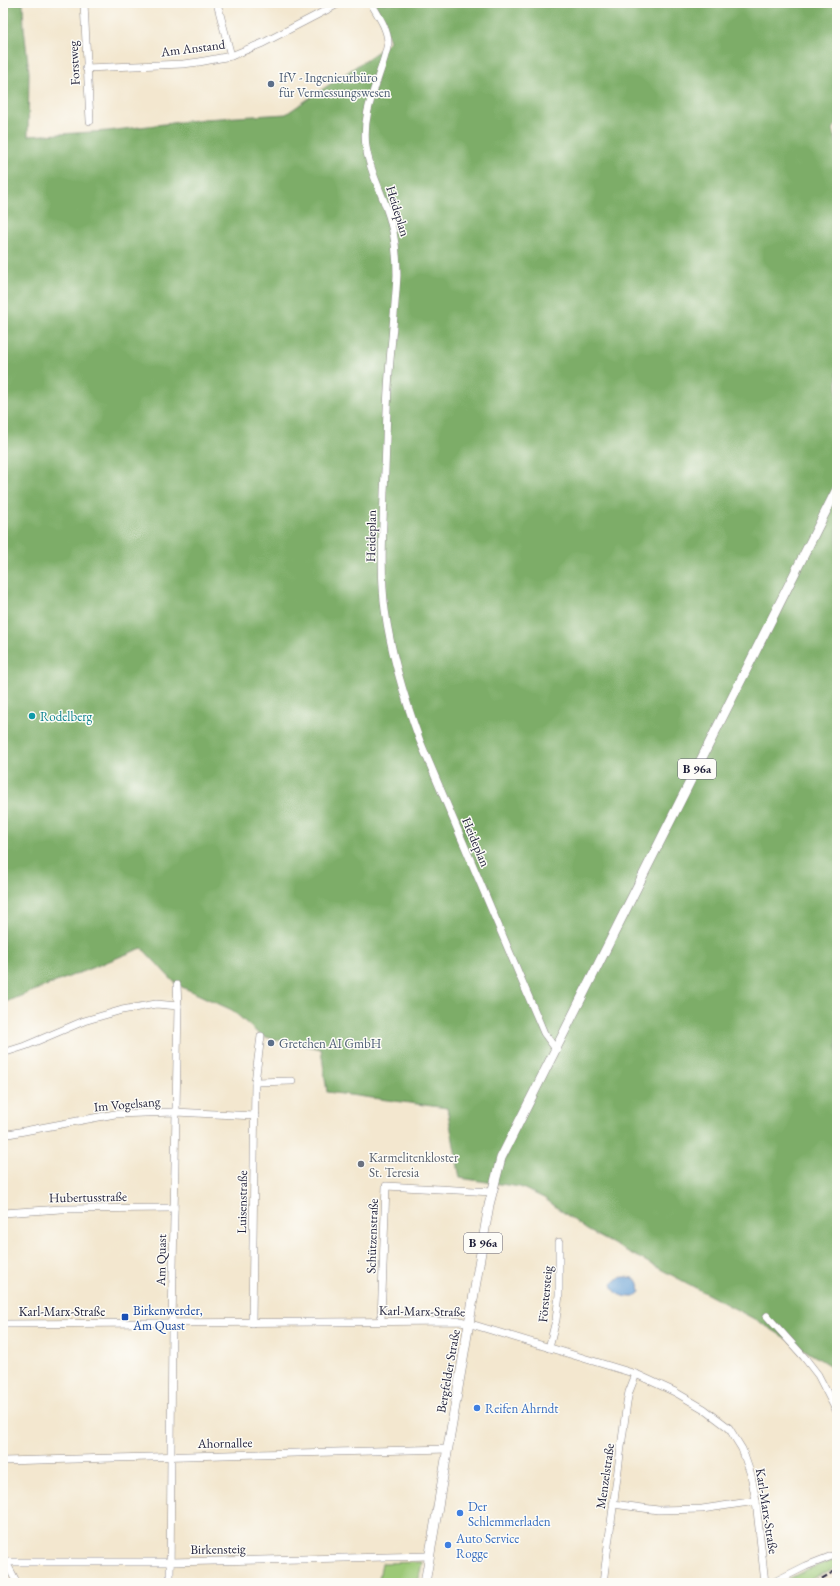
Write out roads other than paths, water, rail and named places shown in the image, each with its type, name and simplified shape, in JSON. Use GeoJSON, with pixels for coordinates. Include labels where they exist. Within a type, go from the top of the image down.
{"type":"FeatureCollection","features":[{"type":"Feature","properties":{"kind":"main road","name":"B 96a"},"geometry":{"type":"LineString","coordinates":[[555,1048],[605,953],[837,489]]}},
{"type":"Feature","properties":{"kind":"main road","name":"Bergfelder Straße"},"geometry":{"type":"LineString","coordinates":[[425,1583],[492,1192],[499,1164],[506,1146],[555,1048]]}},
{"type":"Feature","properties":{"kind":"street","name":"Forstweg"},"geometry":{"type":"LineString","coordinates":[[84,3],[86,68],[90,121]]}},
{"type":"Feature","properties":{"kind":"street"},"geometry":{"type":"LineString","coordinates":[[217,3],[231,56]]}},
{"type":"Feature","properties":{"kind":"street","name":"Am Anstand"},"geometry":{"type":"LineString","coordinates":[[86,68],[183,64],[231,56],[263,43],[340,3]]}},
{"type":"Feature","properties":{"kind":"street","name":"Heideplan"},"geometry":{"type":"LineString","coordinates":[[371,3],[384,26],[388,43],[368,107],[365,132],[366,147],[373,174],[393,228],[397,274],[388,389],[382,551],[382,584],[388,630],[405,695],[420,741],[544,1034],[555,1048]]}},
{"type":"Feature","properties":{"kind":"street","name":"Am Quast"},"geometry":{"type":"LineString","coordinates":[[170,1583],[172,1322],[178,1006],[177,985]]}},
{"type":"Feature","properties":{"kind":"street"},"geometry":{"type":"LineString","coordinates":[[3,1053],[25,1046],[84,1021],[122,1010],[156,1004],[178,1006]]}},
{"type":"Feature","properties":{"kind":"street","name":"Luisenstraße"},"geometry":{"type":"LineString","coordinates":[[252,1322],[255,1082],[261,1036]]}},
{"type":"Feature","properties":{"kind":"street"},"geometry":{"type":"LineString","coordinates":[[255,1082],[292,1081]]}},
{"type":"Feature","properties":{"kind":"street","name":"Im Vogelsang"},"geometry":{"type":"LineString","coordinates":[[3,1135],[115,1114],[175,1112],[255,1116]]}},
{"type":"Feature","properties":{"kind":"street","name":"Schützenstraße"},"geometry":{"type":"LineString","coordinates":[[381,1321],[386,1186],[492,1192]]}},
{"type":"Feature","properties":{"kind":"street","name":"Hubertusstraße"},"geometry":{"type":"LineString","coordinates":[[3,1213],[61,1209],[174,1208]]}},
{"type":"Feature","properties":{"kind":"street","name":"Förstersteig"},"geometry":{"type":"LineString","coordinates":[[549,1348],[556,1320],[559,1295],[559,1242]]}},
{"type":"Feature","properties":{"kind":"street"},"geometry":{"type":"LineString","coordinates":[[768,1316],[818,1375],[837,1412]]}},
{"type":"Feature","properties":{"kind":"street","name":"Karl-Marx-Straße"},"geometry":{"type":"LineString","coordinates":[[3,1324],[461,1321],[636,1374],[675,1392],[704,1409],[729,1428],[742,1449],[751,1475],[756,1501],[764,1583]]}},
{"type":"Feature","properties":{"kind":"street","name":"Menzelstraße"},"geometry":{"type":"LineString","coordinates":[[603,1583],[628,1397],[636,1374]]}},
{"type":"Feature","properties":{"kind":"street","name":"Ahornallee"},"geometry":{"type":"LineString","coordinates":[[3,1461],[448,1449]]}},
{"type":"Feature","properties":{"kind":"street"},"geometry":{"type":"LineString","coordinates":[[613,1504],[658,1510],[702,1510],[756,1501]]}},
{"type":"Feature","properties":{"kind":"street"},"geometry":{"type":"LineString","coordinates":[[772,1583],[806,1566],[828,1559],[837,1554]]}},
{"type":"Feature","properties":{"kind":"street","name":"Birkensteig"},"geometry":{"type":"LineString","coordinates":[[5,1562],[170,1562],[429,1556]]}},
{"type":"Feature","properties":{"kind":"street"},"geometry":{"type":"LineString","coordinates":[[5,1562],[17,1583]]}},
{"type":"Feature","properties":{"kind":"water"},"geometry":{"type":"Polygon","coordinates":[[[627,1277],[633,1278],[639,1283],[640,1292],[634,1297],[620,1295],[613,1288],[612,1284],[615,1280],[627,1277]]]}},
{"type":"Feature","properties":{"kind":"railway"},"geometry":{"type":"LineString","coordinates":[[814,1583],[837,1570]]}},
{"type":"Feature","properties":{"kind":"place","name":"IfV - Ingenieurbüro für Vermessungswesen"},"geometry":{"type":"Point","coordinates":[271,84]}},
{"type":"Feature","properties":{"kind":"place","name":"Rodelberg"},"geometry":{"type":"Point","coordinates":[32,716]}},
{"type":"Feature","properties":{"kind":"place","name":"Gretchen AI GmbH"},"geometry":{"type":"Point","coordinates":[271,1043]}},
{"type":"Feature","properties":{"kind":"place","name":"Karmelitenkloster St. Teresia"},"geometry":{"type":"Point","coordinates":[361,1164]}},
{"type":"Feature","properties":{"kind":"place","name":"Birkenwerder, Am Quast"},"geometry":{"type":"Point","coordinates":[125,1317]}},
{"type":"Feature","properties":{"kind":"place","name":"Reifen Ahrndt"},"geometry":{"type":"Point","coordinates":[477,1408]}},
{"type":"Feature","properties":{"kind":"place","name":"Der Schlemmerladen"},"geometry":{"type":"Point","coordinates":[460,1513]}},
{"type":"Feature","properties":{"kind":"place","name":"Auto Service Rogge"},"geometry":{"type":"Point","coordinates":[448,1545]}}]}
